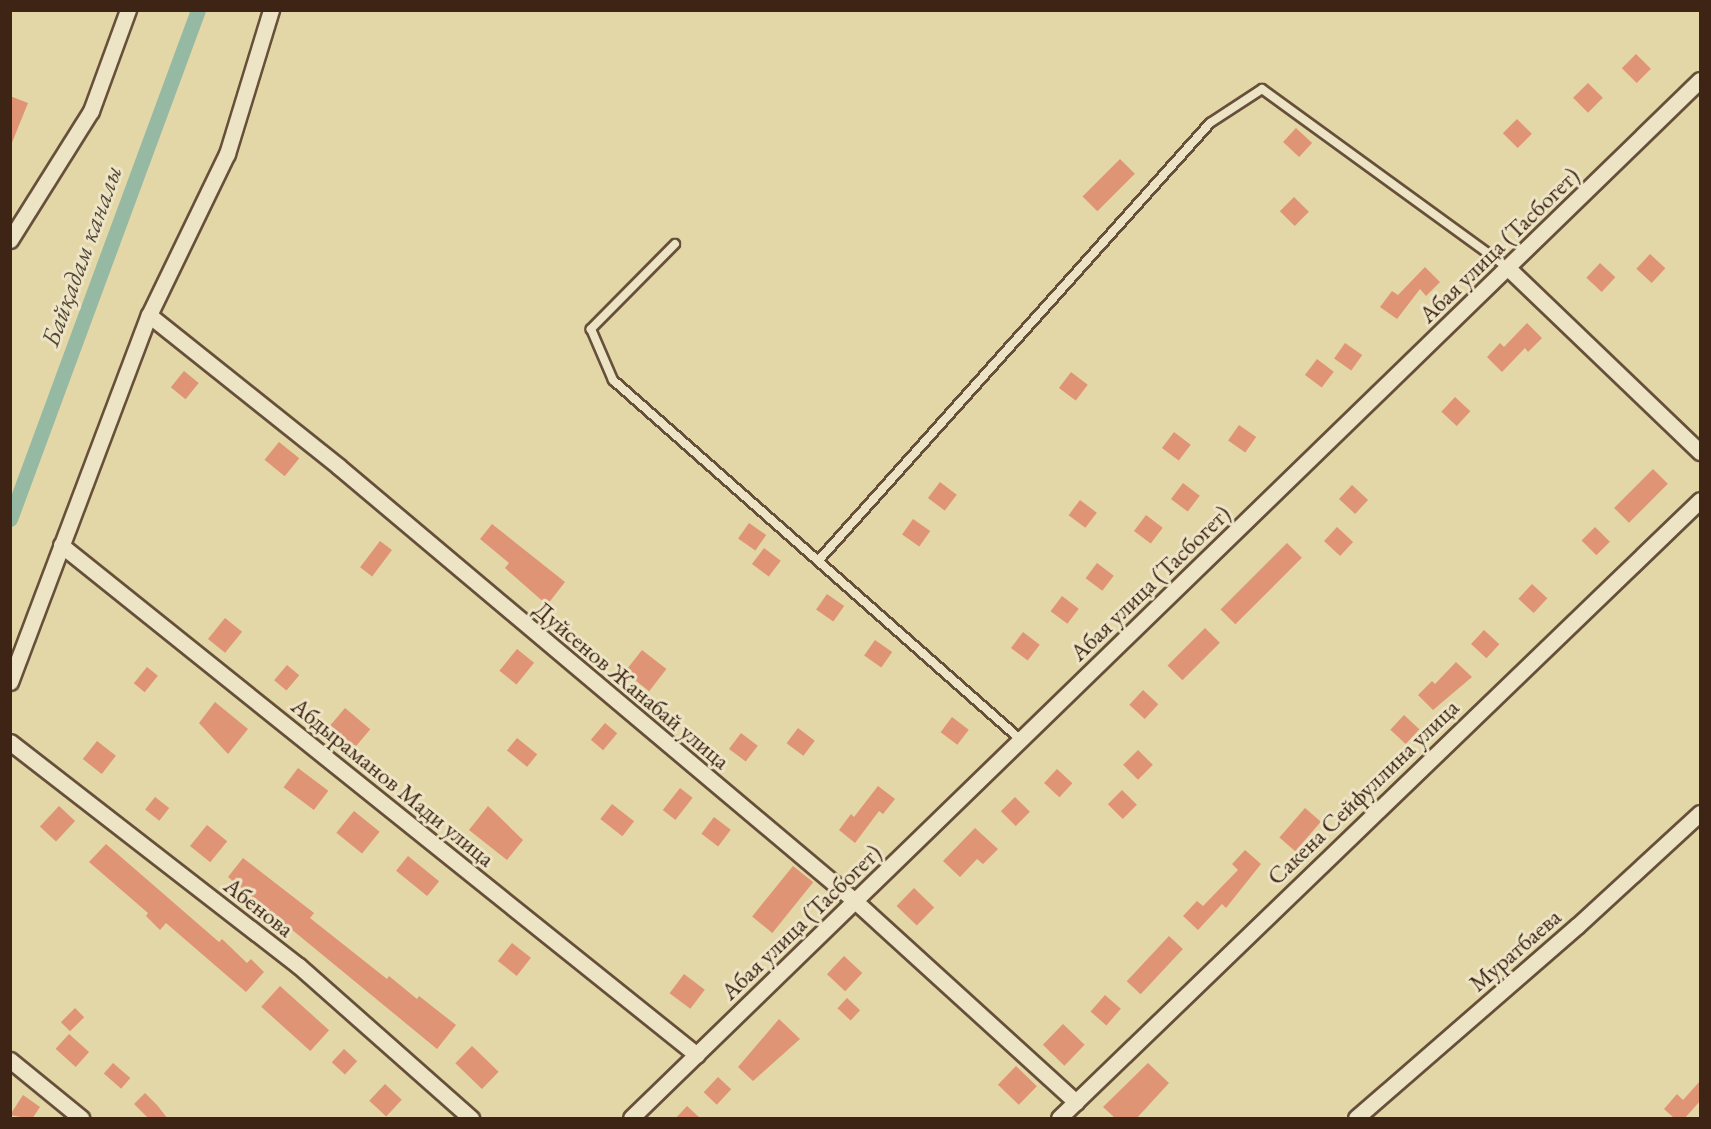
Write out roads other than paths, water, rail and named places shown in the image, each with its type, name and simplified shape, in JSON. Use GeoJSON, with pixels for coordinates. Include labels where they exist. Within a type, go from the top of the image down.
{"type":"FeatureCollection","features":[{"type":"Feature","properties":{"kind":"street"},"geometry":{"type":"LineString","coordinates":[[10,240],[91,111],[128,10]]}},
{"type":"Feature","properties":{"kind":"street"},"geometry":{"type":"LineString","coordinates":[[10,682],[149,315],[227,154],[271,10]]}},
{"type":"Feature","properties":{"kind":"street","name":"Абая улица (Тасбогет)"},"geometry":{"type":"LineString","coordinates":[[631,1119],[1701,80]]}},
{"type":"Feature","properties":{"kind":"street"},"geometry":{"type":"LineString","coordinates":[[1508,268],[1701,452]]}},
{"type":"Feature","properties":{"kind":"street","name":"Дуйсенов Жанабай улица"},"geometry":{"type":"LineString","coordinates":[[149,315],[338,466],[855,901],[1076,1102]]}},
{"type":"Feature","properties":{"kind":"street","name":"Сакена Сейфуллина улица"},"geometry":{"type":"LineString","coordinates":[[1059,1119],[1701,500]]}},
{"type":"Feature","properties":{"kind":"street","name":"Абдыраманов Мади улица"},"geometry":{"type":"LineString","coordinates":[[61,545],[697,1054]]}},
{"type":"Feature","properties":{"kind":"street","name":"Абенова"},"geometry":{"type":"LineString","coordinates":[[10,742],[299,966],[471,1119]]}},
{"type":"Feature","properties":{"kind":"street","name":"Муратбаева"},"geometry":{"type":"LineString","coordinates":[[1356,1119],[1577,926],[1701,813]]}},
{"type":"Feature","properties":{"kind":"street"},"geometry":{"type":"LineString","coordinates":[[10,1060],[81,1119]]}},
{"type":"Feature","properties":{"kind":"lane"},"geometry":{"type":"LineString","coordinates":[[818,561],[1210,123],[1262,89],[1508,268]]}},
{"type":"Feature","properties":{"kind":"lane"},"geometry":{"type":"LineString","coordinates":[[675,244],[591,329],[613,380],[1022,740]]}},
{"type":"Feature","properties":{"kind":"waterway","name":"Байқадам каналы"},"geometry":{"type":"LineString","coordinates":[[10,519],[198,10]]}}]}
